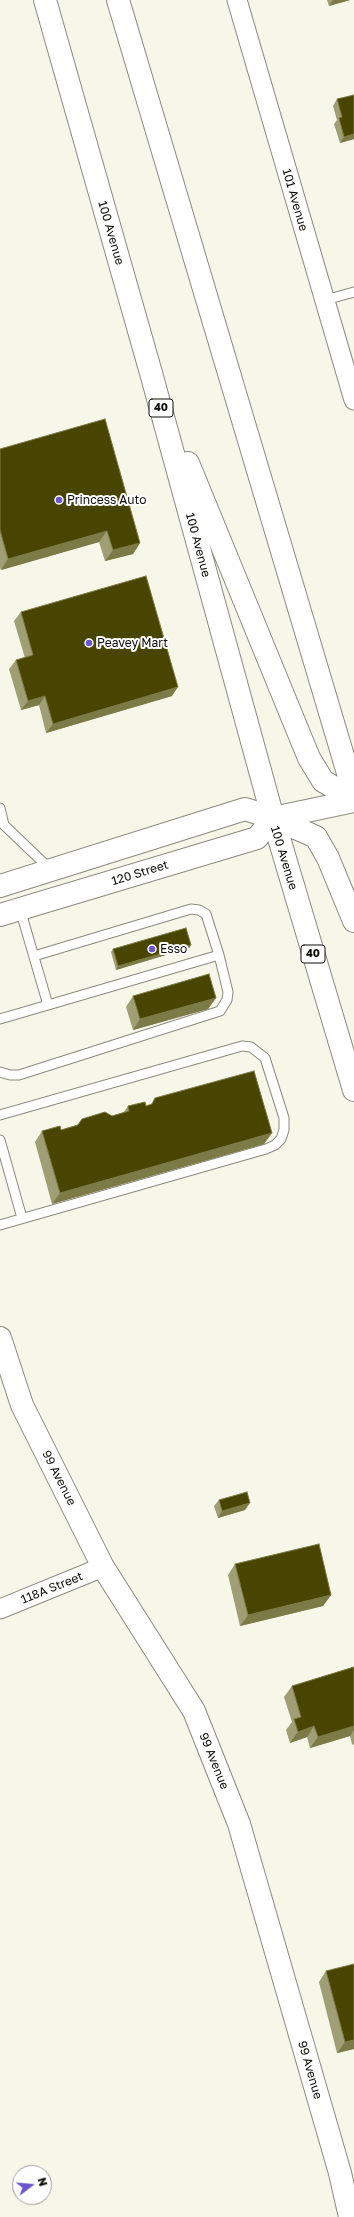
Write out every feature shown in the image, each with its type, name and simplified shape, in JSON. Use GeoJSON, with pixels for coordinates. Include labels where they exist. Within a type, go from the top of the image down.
{"type":"FeatureCollection","features":[{"type":"Feature","properties":{"kind":"main road","name":"100 Avenue"},"geometry":{"type":"LineString","coordinates":[[45,0],[151,373],[273,818],[354,1090]]}},
{"type":"Feature","properties":{"kind":"main road"},"geometry":{"type":"LineString","coordinates":[[118,0],[354,793]]}},
{"type":"Feature","properties":{"kind":"main road"},"geometry":{"type":"LineString","coordinates":[[151,373],[309,758],[323,781],[354,800]]}},
{"type":"Feature","properties":{"kind":"main road"},"geometry":{"type":"LineString","coordinates":[[273,818],[354,800]]}},
{"type":"Feature","properties":{"kind":"main road"},"geometry":{"type":"LineString","coordinates":[[0,886],[50,869],[246,809],[273,818],[316,837],[328,858],[354,921]]}},
{"type":"Feature","properties":{"kind":"main road","name":"120 Street"},"geometry":{"type":"LineString","coordinates":[[0,915],[257,838],[273,818]]}},
{"type":"Feature","properties":{"kind":"main road","name":"99 Avenue"},"geometry":{"type":"LineString","coordinates":[[0,1338],[22,1405],[103,1567],[194,1711],[239,1824],[340,2173],[350,2217]]}},
{"type":"Feature","properties":{"kind":"street","name":"101 Avenue"},"geometry":{"type":"LineString","coordinates":[[237,0],[354,400]]}},
{"type":"Feature","properties":{"kind":"street","name":"118A Street"},"geometry":{"type":"LineString","coordinates":[[0,1609],[103,1567]]}},
{"type":"Feature","properties":{"kind":"lane"},"geometry":{"type":"LineString","coordinates":[[324,300],[354,292]]}},
{"type":"Feature","properties":{"kind":"lane"},"geometry":{"type":"LineString","coordinates":[[0,808],[4,825],[50,869]]}},
{"type":"Feature","properties":{"kind":"lane"},"geometry":{"type":"LineString","coordinates":[[20,909],[48,1005]]}},
{"type":"Feature","properties":{"kind":"lane"},"geometry":{"type":"LineString","coordinates":[[0,1072],[10,1075],[19,1075],[220,1011],[228,1000],[228,992],[219,955],[206,914],[199,910],[191,909],[34,956]]}},
{"type":"Feature","properties":{"kind":"lane"},"geometry":{"type":"LineString","coordinates":[[0,1019],[219,955]]}},
{"type":"Feature","properties":{"kind":"lane"},"geometry":{"type":"LineString","coordinates":[[0,1115],[242,1046],[251,1047],[265,1058],[284,1118],[284,1130],[281,1139],[275,1145],[266,1150],[0,1225]]}},
{"type":"Feature","properties":{"kind":"lane"},"geometry":{"type":"LineString","coordinates":[[0,1140],[22,1218]]}},
{"type":"Feature","properties":{"kind":"building"},"geometry":{"type":"Polygon","coordinates":[[[354,95],[354,134],[344,137],[339,118],[342,117],[337,99],[354,95]]]}},
{"type":"Feature","properties":{"kind":"building","name":"Princess Auto"},"geometry":{"type":"Polygon","coordinates":[[[105,419],[140,543],[113,550],[107,531],[8,559],[0,530],[0,449],[105,419]]]}},
{"type":"Feature","properties":{"kind":"building","name":"Peavey Mart"},"geometry":{"type":"Polygon","coordinates":[[[146,576],[178,687],[53,724],[45,696],[28,701],[16,660],[33,655],[21,612],[146,576]]]}},
{"type":"Feature","properties":{"kind":"building"},"geometry":{"type":"Polygon","coordinates":[[[186,928],[191,945],[118,966],[113,949],[186,928]]]}},
{"type":"Feature","properties":{"kind":"building"},"geometry":{"type":"Polygon","coordinates":[[[209,974],[216,998],[140,1019],[133,996],[209,974]]]}},
{"type":"Feature","properties":{"kind":"building"},"geometry":{"type":"Polygon","coordinates":[[[254,1071],[272,1133],[60,1193],[42,1131],[60,1126],[61,1130],[78,1125],[82,1119],[105,1112],[112,1116],[129,1111],[128,1106],[145,1102],[146,1106],[152,1104],[155,1098],[254,1071]]]}},
{"type":"Feature","properties":{"kind":"building"},"geometry":{"type":"Polygon","coordinates":[[[247,1492],[250,1503],[222,1511],[219,1500],[247,1492]]]}},
{"type":"Feature","properties":{"kind":"building"},"geometry":{"type":"Polygon","coordinates":[[[319,1544],[331,1595],[248,1615],[235,1564],[319,1544]]]}},
{"type":"Feature","properties":{"kind":"building"},"geometry":{"type":"Polygon","coordinates":[[[354,1667],[354,1726],[318,1737],[314,1726],[298,1732],[294,1719],[301,1717],[292,1686],[354,1667]]]}},
{"type":"Feature","properties":{"kind":"building"},"geometry":{"type":"Polygon","coordinates":[[[354,1964],[354,2040],[345,2042],[326,1971],[354,1964]]]}},
{"type":"Feature","properties":{"kind":"place","name":"Princess Auto"},"geometry":{"type":"Point","coordinates":[59,500]}},
{"type":"Feature","properties":{"kind":"place","name":"Peavey Mart"},"geometry":{"type":"Point","coordinates":[89,643]}},
{"type":"Feature","properties":{"kind":"place","name":"Esso"},"geometry":{"type":"Point","coordinates":[152,949]}}]}
